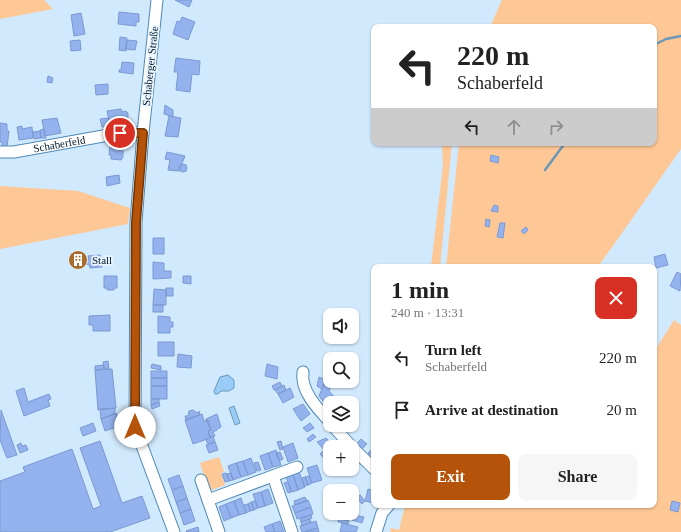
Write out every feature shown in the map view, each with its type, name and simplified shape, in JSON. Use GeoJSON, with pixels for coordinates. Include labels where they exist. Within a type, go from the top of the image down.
{"type":"FeatureCollection","features":[{"type":"Feature","properties":{"kind":"street","name":"Schaberger Straße"},"geometry":{"type":"LineString","coordinates":[[158,0],[143,133],[136,222],[135,427],[174,532]]}},
{"type":"Feature","properties":{"kind":"street","name":"Schaberfeld"},"geometry":{"type":"LineString","coordinates":[[0,152],[14,152],[120,133],[143,133]]}},
{"type":"Feature","properties":{"kind":"street"},"geometry":{"type":"LineString","coordinates":[[303,372],[303,380],[308,393],[323,413]]}},
{"type":"Feature","properties":{"kind":"street"},"geometry":{"type":"LineString","coordinates":[[338,432],[346,440]]}},
{"type":"Feature","properties":{"kind":"street"},"geometry":{"type":"LineString","coordinates":[[359,454],[371,466]]}},
{"type":"Feature","properties":{"kind":"street"},"geometry":{"type":"LineString","coordinates":[[208,500],[297,467]]}},
{"type":"Feature","properties":{"kind":"street"},"geometry":{"type":"LineString","coordinates":[[273,476],[292,532]]}},
{"type":"Feature","properties":{"kind":"street"},"geometry":{"type":"LineString","coordinates":[[201,480],[219,532]]}},
{"type":"Feature","properties":{"kind":"street"},"geometry":{"type":"LineString","coordinates":[[376,532],[382,513],[386,508]]}},
{"type":"Feature","properties":{"kind":"shaded area"},"geometry":{"type":"Polygon","coordinates":[[[0,0],[44,0],[53,9],[0,19],[0,0]]]}},
{"type":"Feature","properties":{"kind":"shaded area"},"geometry":{"type":"Polygon","coordinates":[[[502,0],[681,0],[681,149],[600,264],[446,264],[459,146],[657,146],[657,24],[491,24],[502,0]]]}},
{"type":"Feature","properties":{"kind":"shaded area"},"geometry":{"type":"Polygon","coordinates":[[[442,146],[452,146],[440,264],[431,264],[443,165],[442,146]]]}},
{"type":"Feature","properties":{"kind":"shaded area"},"geometry":{"type":"Polygon","coordinates":[[[0,186],[78,191],[130,208],[128,224],[0,249],[0,186]]]}},
{"type":"Feature","properties":{"kind":"shaded area"},"geometry":{"type":"Polygon","coordinates":[[[674,320],[681,325],[681,532],[390,532],[391,528],[399,530],[404,508],[657,508],[657,347],[674,320]]]}},
{"type":"Feature","properties":{"kind":"shaded area"},"geometry":{"type":"Polygon","coordinates":[[[219,457],[224,472],[221,473],[225,485],[209,491],[200,463],[219,457]]]}},
{"type":"Feature","properties":{"kind":"water"},"geometry":{"type":"Polygon","coordinates":[[[228,375],[234,380],[234,388],[229,391],[221,391],[218,394],[215,394],[214,391],[220,377],[228,375]]]}},
{"type":"Feature","properties":{"kind":"water"},"geometry":{"type":"Polygon","coordinates":[[[234,406],[240,423],[235,425],[229,408],[234,406]]]}},
{"type":"Feature","properties":{"kind":"building"},"geometry":{"type":"Polygon","coordinates":[[[175,0],[192,0],[189,7],[175,0]]]}},
{"type":"Feature","properties":{"kind":"building"},"geometry":{"type":"Polygon","coordinates":[[[119,12],[139,14],[139,22],[136,22],[136,26],[118,24],[119,12]]]}},
{"type":"Feature","properties":{"kind":"building"},"geometry":{"type":"Polygon","coordinates":[[[81,13],[85,34],[74,36],[71,15],[81,13]]]}},
{"type":"Feature","properties":{"kind":"building"},"geometry":{"type":"Polygon","coordinates":[[[182,17],[195,22],[188,40],[173,34],[177,21],[180,22],[182,17]]]}},
{"type":"Feature","properties":{"kind":"building"},"geometry":{"type":"Polygon","coordinates":[[[120,37],[127,38],[126,51],[119,50],[120,37]]]}},
{"type":"Feature","properties":{"kind":"building"},"geometry":{"type":"Polygon","coordinates":[[[80,40],[81,50],[71,51],[70,41],[80,40]]]}},
{"type":"Feature","properties":{"kind":"building"},"geometry":{"type":"Polygon","coordinates":[[[127,40],[137,41],[135,50],[125,49],[127,40]]]}},
{"type":"Feature","properties":{"kind":"building"},"geometry":{"type":"Polygon","coordinates":[[[176,58],[200,61],[199,75],[192,74],[190,92],[176,90],[178,72],[174,72],[176,58]]]}},
{"type":"Feature","properties":{"kind":"building"},"geometry":{"type":"Polygon","coordinates":[[[122,62],[134,63],[133,74],[119,72],[119,70],[121,70],[122,62]]]}},
{"type":"Feature","properties":{"kind":"building"},"geometry":{"type":"Polygon","coordinates":[[[48,76],[53,78],[52,83],[47,82],[48,76]]]}},
{"type":"Feature","properties":{"kind":"building"},"geometry":{"type":"Polygon","coordinates":[[[108,84],[108,94],[96,95],[95,85],[108,84]]]}},
{"type":"Feature","properties":{"kind":"building"},"geometry":{"type":"Polygon","coordinates":[[[165,105],[173,110],[173,117],[164,114],[165,105]]]}},
{"type":"Feature","properties":{"kind":"building"},"geometry":{"type":"Polygon","coordinates":[[[121,109],[122,112],[126,111],[128,113],[128,122],[110,125],[107,111],[121,109]]]}},
{"type":"Feature","properties":{"kind":"building"},"geometry":{"type":"Polygon","coordinates":[[[169,116],[181,118],[178,137],[165,136],[169,116]]]}},
{"type":"Feature","properties":{"kind":"building"},"geometry":{"type":"Polygon","coordinates":[[[57,118],[61,133],[45,136],[42,120],[57,118]]]}},
{"type":"Feature","properties":{"kind":"building"},"geometry":{"type":"Polygon","coordinates":[[[109,118],[110,126],[102,127],[100,119],[109,118]]]}},
{"type":"Feature","properties":{"kind":"building"},"geometry":{"type":"Polygon","coordinates":[[[0,123],[7,124],[7,131],[9,131],[7,147],[2,147],[2,142],[0,142],[0,123]]]}},
{"type":"Feature","properties":{"kind":"building"},"geometry":{"type":"Polygon","coordinates":[[[22,126],[22,129],[32,127],[33,138],[19,140],[17,127],[22,126]]]}},
{"type":"Feature","properties":{"kind":"building"},"geometry":{"type":"Polygon","coordinates":[[[44,129],[46,138],[41,138],[40,130],[44,129]]]}},
{"type":"Feature","properties":{"kind":"building"},"geometry":{"type":"Polygon","coordinates":[[[40,131],[41,138],[34,139],[33,132],[40,131]]]}},
{"type":"Feature","properties":{"kind":"building"},"geometry":{"type":"Polygon","coordinates":[[[110,147],[123,148],[123,157],[121,160],[111,159],[111,155],[109,155],[110,147]]]}},
{"type":"Feature","properties":{"kind":"building"},"geometry":{"type":"Polygon","coordinates":[[[167,152],[185,156],[179,171],[168,170],[170,160],[165,159],[167,152]]]}},
{"type":"Feature","properties":{"kind":"building"},"geometry":{"type":"Polygon","coordinates":[[[491,155],[499,157],[498,163],[490,161],[491,155]]]}},
{"type":"Feature","properties":{"kind":"building"},"geometry":{"type":"Polygon","coordinates":[[[181,164],[185,164],[187,168],[185,172],[181,172],[179,170],[179,166],[181,164]]]}},
{"type":"Feature","properties":{"kind":"building"},"geometry":{"type":"Polygon","coordinates":[[[119,175],[120,183],[107,186],[106,177],[119,175]]]}},
{"type":"Feature","properties":{"kind":"building"},"geometry":{"type":"Polygon","coordinates":[[[494,205],[498,206],[498,212],[491,211],[494,205]]]}},
{"type":"Feature","properties":{"kind":"building"},"geometry":{"type":"Polygon","coordinates":[[[486,219],[490,220],[489,227],[485,226],[486,219]]]}},
{"type":"Feature","properties":{"kind":"building"},"geometry":{"type":"Polygon","coordinates":[[[500,223],[505,223],[503,238],[497,237],[500,223]]]}},
{"type":"Feature","properties":{"kind":"building"},"geometry":{"type":"Polygon","coordinates":[[[526,227],[528,230],[524,234],[521,231],[526,227]]]}},
{"type":"Feature","properties":{"kind":"building"},"geometry":{"type":"Polygon","coordinates":[[[153,238],[164,238],[164,254],[153,254],[153,238]]]}},
{"type":"Feature","properties":{"kind":"building"},"geometry":{"type":"Polygon","coordinates":[[[665,254],[668,265],[657,268],[654,257],[665,254]]]}},
{"type":"Feature","properties":{"kind":"building"},"geometry":{"type":"Polygon","coordinates":[[[100,255],[102,267],[90,268],[89,264],[85,265],[84,260],[89,259],[88,256],[100,255]]]}},
{"type":"Feature","properties":{"kind":"building"},"geometry":{"type":"Polygon","coordinates":[[[153,262],[164,263],[164,271],[171,271],[171,278],[153,279],[153,262]]]}},
{"type":"Feature","properties":{"kind":"building"},"geometry":{"type":"Polygon","coordinates":[[[677,272],[681,274],[680,291],[670,286],[677,272]]]}},
{"type":"Feature","properties":{"kind":"building"},"geometry":{"type":"Polygon","coordinates":[[[104,276],[117,276],[117,288],[114,288],[114,290],[107,290],[107,288],[104,288],[104,276]]]}},
{"type":"Feature","properties":{"kind":"building"},"geometry":{"type":"Polygon","coordinates":[[[183,276],[191,276],[191,284],[183,283],[183,276]]]}},
{"type":"Feature","properties":{"kind":"building"},"geometry":{"type":"Polygon","coordinates":[[[166,288],[173,288],[173,296],[166,296],[166,288]]]}},
{"type":"Feature","properties":{"kind":"building"},"geometry":{"type":"Polygon","coordinates":[[[154,289],[166,290],[166,305],[153,305],[154,289]]]}},
{"type":"Feature","properties":{"kind":"building"},"geometry":{"type":"Polygon","coordinates":[[[153,305],[163,305],[163,312],[153,312],[153,305]]]}},
{"type":"Feature","properties":{"kind":"building"},"geometry":{"type":"Polygon","coordinates":[[[110,315],[110,331],[93,331],[93,325],[89,325],[89,316],[110,315]]]}},
{"type":"Feature","properties":{"kind":"building"},"geometry":{"type":"Polygon","coordinates":[[[158,316],[170,317],[170,322],[173,322],[173,327],[170,327],[170,333],[158,333],[158,316]]]}},
{"type":"Feature","properties":{"kind":"building"},"geometry":{"type":"Polygon","coordinates":[[[158,342],[174,342],[174,356],[158,356],[158,342]]]}},
{"type":"Feature","properties":{"kind":"building"},"geometry":{"type":"Polygon","coordinates":[[[178,354],[192,356],[191,368],[177,367],[178,354]]]}},
{"type":"Feature","properties":{"kind":"building"},"geometry":{"type":"Polygon","coordinates":[[[108,361],[109,369],[104,369],[103,362],[108,361]]]}},
{"type":"Feature","properties":{"kind":"building"},"geometry":{"type":"Polygon","coordinates":[[[152,364],[161,366],[161,370],[151,368],[152,364]]]}},
{"type":"Feature","properties":{"kind":"building"},"geometry":{"type":"Polygon","coordinates":[[[267,364],[278,367],[277,379],[265,376],[267,364]]]}},
{"type":"Feature","properties":{"kind":"building"},"geometry":{"type":"Polygon","coordinates":[[[104,365],[104,369],[95,370],[95,366],[104,365]]]}},
{"type":"Feature","properties":{"kind":"building"},"geometry":{"type":"Polygon","coordinates":[[[112,369],[116,408],[98,410],[95,370],[112,369]]]}},
{"type":"Feature","properties":{"kind":"building"},"geometry":{"type":"Polygon","coordinates":[[[151,371],[167,371],[167,378],[151,378],[151,371]]]}},
{"type":"Feature","properties":{"kind":"building"},"geometry":{"type":"Polygon","coordinates":[[[319,377],[323,379],[322,389],[317,386],[319,377]]]}},
{"type":"Feature","properties":{"kind":"building"},"geometry":{"type":"Polygon","coordinates":[[[151,378],[167,378],[167,386],[151,386],[151,378]]]}},
{"type":"Feature","properties":{"kind":"building"},"geometry":{"type":"Polygon","coordinates":[[[280,382],[282,386],[274,390],[272,386],[280,382]]]}},
{"type":"Feature","properties":{"kind":"building"},"geometry":{"type":"Polygon","coordinates":[[[284,385],[286,390],[278,394],[275,390],[284,385]]]}},
{"type":"Feature","properties":{"kind":"building"},"geometry":{"type":"Polygon","coordinates":[[[151,386],[167,386],[167,399],[151,399],[151,386]]]}},
{"type":"Feature","properties":{"kind":"building"},"geometry":{"type":"Polygon","coordinates":[[[323,386],[323,388],[330,388],[329,391],[334,396],[323,396],[323,401],[319,396],[323,386]]]}},
{"type":"Feature","properties":{"kind":"building"},"geometry":{"type":"Polygon","coordinates":[[[24,388],[28,402],[49,394],[51,399],[48,400],[50,406],[24,416],[16,391],[24,388]]]}},
{"type":"Feature","properties":{"kind":"building"},"geometry":{"type":"Polygon","coordinates":[[[290,388],[294,397],[283,403],[278,394],[290,388]]]}},
{"type":"Feature","properties":{"kind":"building"},"geometry":{"type":"Polygon","coordinates":[[[151,399],[159,399],[159,402],[151,405],[151,399]]]}},
{"type":"Feature","properties":{"kind":"building"},"geometry":{"type":"Polygon","coordinates":[[[159,402],[160,406],[152,409],[151,405],[159,402]]]}},
{"type":"Feature","properties":{"kind":"building"},"geometry":{"type":"Polygon","coordinates":[[[303,404],[310,414],[301,421],[293,409],[303,404]]]}},
{"type":"Feature","properties":{"kind":"building"},"geometry":{"type":"Polygon","coordinates":[[[115,408],[115,414],[101,419],[100,409],[115,408]]]}},
{"type":"Feature","properties":{"kind":"building"},"geometry":{"type":"Polygon","coordinates":[[[1,410],[17,455],[7,458],[0,440],[1,410]]]}},
{"type":"Feature","properties":{"kind":"building"},"geometry":{"type":"Polygon","coordinates":[[[193,410],[197,413],[199,411],[200,415],[186,420],[185,416],[188,416],[189,411],[193,410]]]}},
{"type":"Feature","properties":{"kind":"building"},"geometry":{"type":"Polygon","coordinates":[[[116,413],[120,426],[105,431],[101,419],[116,413]]]}},
{"type":"Feature","properties":{"kind":"building"},"geometry":{"type":"Polygon","coordinates":[[[202,414],[204,421],[208,420],[211,430],[208,431],[210,438],[193,444],[185,420],[202,414]]]}},
{"type":"Feature","properties":{"kind":"building"},"geometry":{"type":"Polygon","coordinates":[[[217,414],[221,427],[213,432],[215,436],[210,437],[208,431],[211,430],[206,419],[217,414]]]}},
{"type":"Feature","properties":{"kind":"building"},"geometry":{"type":"Polygon","coordinates":[[[93,423],[96,431],[83,436],[80,428],[93,423]]]}},
{"type":"Feature","properties":{"kind":"building"},"geometry":{"type":"Polygon","coordinates":[[[310,423],[314,428],[307,432],[303,428],[310,423]]]}},
{"type":"Feature","properties":{"kind":"building"},"geometry":{"type":"Polygon","coordinates":[[[313,434],[316,437],[309,442],[307,439],[313,434]]]}},
{"type":"Feature","properties":{"kind":"building"},"geometry":{"type":"Polygon","coordinates":[[[213,436],[215,442],[208,444],[206,440],[213,436]]]}},
{"type":"Feature","properties":{"kind":"building"},"geometry":{"type":"Polygon","coordinates":[[[326,438],[328,440],[323,440],[323,448],[317,442],[326,438]]]}},
{"type":"Feature","properties":{"kind":"building"},"geometry":{"type":"Polygon","coordinates":[[[361,439],[367,444],[361,450],[359,448],[359,441],[361,439]]]}},
{"type":"Feature","properties":{"kind":"building"},"geometry":{"type":"Polygon","coordinates":[[[100,441],[122,503],[142,496],[150,518],[110,532],[0,532],[0,481],[25,472],[23,467],[72,449],[93,509],[101,506],[80,448],[100,441]]]}},
{"type":"Feature","properties":{"kind":"building"},"geometry":{"type":"Polygon","coordinates":[[[281,441],[283,449],[280,450],[277,442],[281,441]]]}},
{"type":"Feature","properties":{"kind":"building"},"geometry":{"type":"Polygon","coordinates":[[[215,442],[218,450],[209,453],[206,445],[215,442]]]}},
{"type":"Feature","properties":{"kind":"building"},"geometry":{"type":"Polygon","coordinates":[[[21,443],[22,446],[26,445],[28,450],[20,453],[17,445],[21,443]]]}},
{"type":"Feature","properties":{"kind":"building"},"geometry":{"type":"Polygon","coordinates":[[[293,443],[298,458],[288,462],[283,447],[293,443]]]}},
{"type":"Feature","properties":{"kind":"building"},"geometry":{"type":"Polygon","coordinates":[[[276,450],[281,465],[273,467],[268,453],[276,450]]]}},
{"type":"Feature","properties":{"kind":"building"},"geometry":{"type":"Polygon","coordinates":[[[280,452],[283,459],[279,461],[276,453],[280,452]]]}},
{"type":"Feature","properties":{"kind":"building"},"geometry":{"type":"Polygon","coordinates":[[[268,453],[273,467],[265,470],[260,456],[268,453]]]}},
{"type":"Feature","properties":{"kind":"building"},"geometry":{"type":"Polygon","coordinates":[[[251,458],[256,472],[248,475],[243,461],[251,458]]]}},
{"type":"Feature","properties":{"kind":"building"},"geometry":{"type":"Polygon","coordinates":[[[243,461],[248,475],[241,477],[236,463],[243,461]]]}},
{"type":"Feature","properties":{"kind":"building"},"geometry":{"type":"Polygon","coordinates":[[[258,462],[261,470],[257,471],[254,463],[258,462]]]}},
{"type":"Feature","properties":{"kind":"building"},"geometry":{"type":"Polygon","coordinates":[[[236,463],[241,477],[233,480],[228,466],[236,463]]]}},
{"type":"Feature","properties":{"kind":"building"},"geometry":{"type":"Polygon","coordinates":[[[317,465],[322,480],[312,483],[307,468],[317,465]]]}},
{"type":"Feature","properties":{"kind":"building"},"geometry":{"type":"Polygon","coordinates":[[[299,472],[305,487],[298,490],[293,474],[299,472]]]}},
{"type":"Feature","properties":{"kind":"building"},"geometry":{"type":"Polygon","coordinates":[[[226,473],[229,481],[225,482],[222,474],[226,473]]]}},
{"type":"Feature","properties":{"kind":"building"},"geometry":{"type":"Polygon","coordinates":[[[231,473],[233,480],[229,481],[227,474],[231,473]]]}},
{"type":"Feature","properties":{"kind":"building"},"geometry":{"type":"Polygon","coordinates":[[[293,474],[298,490],[292,492],[286,477],[293,474]]]}},
{"type":"Feature","properties":{"kind":"building"},"geometry":{"type":"Polygon","coordinates":[[[179,475],[183,486],[172,490],[168,479],[179,475]]]}},
{"type":"Feature","properties":{"kind":"building"},"geometry":{"type":"Polygon","coordinates":[[[309,476],[312,483],[308,485],[305,477],[309,476]]]}},
{"type":"Feature","properties":{"kind":"building"},"geometry":{"type":"Polygon","coordinates":[[[305,477],[308,485],[304,486],[302,478],[305,477]]]}},
{"type":"Feature","properties":{"kind":"building"},"geometry":{"type":"Polygon","coordinates":[[[288,482],[291,492],[288,493],[284,483],[288,482]]]}},
{"type":"Feature","properties":{"kind":"building"},"geometry":{"type":"Polygon","coordinates":[[[183,486],[187,498],[176,502],[172,490],[183,486]]]}},
{"type":"Feature","properties":{"kind":"building"},"geometry":{"type":"Polygon","coordinates":[[[268,489],[273,503],[265,506],[261,492],[268,489]]]}},
{"type":"Feature","properties":{"kind":"building"},"geometry":{"type":"Polygon","coordinates":[[[368,489],[371,490],[371,502],[365,501],[368,489]]]}},
{"type":"Feature","properties":{"kind":"building"},"geometry":{"type":"Polygon","coordinates":[[[261,492],[265,506],[258,508],[253,494],[261,492]]]}},
{"type":"Feature","properties":{"kind":"building"},"geometry":{"type":"Polygon","coordinates":[[[360,495],[365,501],[362,504],[359,500],[360,495]]]}},
{"type":"Feature","properties":{"kind":"building"},"geometry":{"type":"Polygon","coordinates":[[[305,497],[307,501],[295,505],[294,501],[305,497]]]}},
{"type":"Feature","properties":{"kind":"building"},"geometry":{"type":"Polygon","coordinates":[[[187,498],[191,509],[180,513],[176,502],[187,498]]]}},
{"type":"Feature","properties":{"kind":"building"},"geometry":{"type":"Polygon","coordinates":[[[241,498],[246,513],[239,515],[234,501],[241,498]]]}},
{"type":"Feature","properties":{"kind":"building"},"geometry":{"type":"Polygon","coordinates":[[[308,500],[311,507],[295,513],[292,506],[308,500]]]}},
{"type":"Feature","properties":{"kind":"building"},"geometry":{"type":"Polygon","coordinates":[[[234,501],[239,515],[231,518],[226,504],[234,501]]]}},
{"type":"Feature","properties":{"kind":"building"},"geometry":{"type":"Polygon","coordinates":[[[255,501],[258,508],[254,510],[251,502],[255,501]]]}},
{"type":"Feature","properties":{"kind":"building"},"geometry":{"type":"Polygon","coordinates":[[[672,501],[680,503],[678,512],[670,510],[672,501]]]}},
{"type":"Feature","properties":{"kind":"building"},"geometry":{"type":"Polygon","coordinates":[[[251,502],[254,510],[250,511],[248,504],[251,502]]]}},
{"type":"Feature","properties":{"kind":"building"},"geometry":{"type":"Polygon","coordinates":[[[226,504],[231,518],[224,521],[219,507],[226,504]]]}},
{"type":"Feature","properties":{"kind":"building"},"geometry":{"type":"Polygon","coordinates":[[[248,504],[250,511],[246,513],[244,505],[248,504]]]}},
{"type":"Feature","properties":{"kind":"building"},"geometry":{"type":"Polygon","coordinates":[[[311,507],[313,514],[297,519],[295,513],[311,507]]]}},
{"type":"Feature","properties":{"kind":"building"},"geometry":{"type":"Polygon","coordinates":[[[191,509],[195,521],[184,525],[180,513],[191,509]]]}},
{"type":"Feature","properties":{"kind":"building"},"geometry":{"type":"Polygon","coordinates":[[[311,515],[312,518],[301,522],[300,519],[311,515]]]}},
{"type":"Feature","properties":{"kind":"building"},"geometry":{"type":"Polygon","coordinates":[[[359,516],[364,517],[362,523],[352,520],[359,520],[359,516]]]}},
{"type":"Feature","properties":{"kind":"building"},"geometry":{"type":"Polygon","coordinates":[[[310,519],[311,522],[302,526],[301,522],[310,519]]]}},
{"type":"Feature","properties":{"kind":"building"},"geometry":{"type":"Polygon","coordinates":[[[338,520],[349,521],[348,524],[338,522],[338,520]]]}},
{"type":"Feature","properties":{"kind":"building"},"geometry":{"type":"Polygon","coordinates":[[[280,521],[284,532],[275,532],[272,524],[280,521]]]}},
{"type":"Feature","properties":{"kind":"building"},"geometry":{"type":"Polygon","coordinates":[[[316,521],[318,528],[302,532],[300,526],[316,521]]]}},
{"type":"Feature","properties":{"kind":"building"},"geometry":{"type":"Polygon","coordinates":[[[342,523],[358,527],[356,532],[340,532],[342,523]]]}},
{"type":"Feature","properties":{"kind":"building"},"geometry":{"type":"Polygon","coordinates":[[[272,524],[275,532],[266,532],[264,527],[272,524]]]}},
{"type":"Feature","properties":{"kind":"building"},"geometry":{"type":"Polygon","coordinates":[[[198,527],[199,532],[186,531],[198,527]]]}},
{"type":"Feature","properties":{"kind":"building"},"geometry":{"type":"Polygon","coordinates":[[[318,528],[319,532],[305,532],[318,528]]]}},
{"type":"Feature","properties":{"kind":"waterway"},"geometry":{"type":"LineString","coordinates":[[657,44],[666,39],[681,36]]}},
{"type":"Feature","properties":{"kind":"waterway"},"geometry":{"type":"LineString","coordinates":[[545,170],[563,146]]}},
{"type":"Feature","properties":{"kind":"place","name":"Stall"},"geometry":{"type":"Point","coordinates":[78,260]}},
{"type":"Feature","properties":{"kind":"route"},"geometry":{"type":"LineString","coordinates":[[120,133],[143,133],[136,222],[135,427]]}}]}
